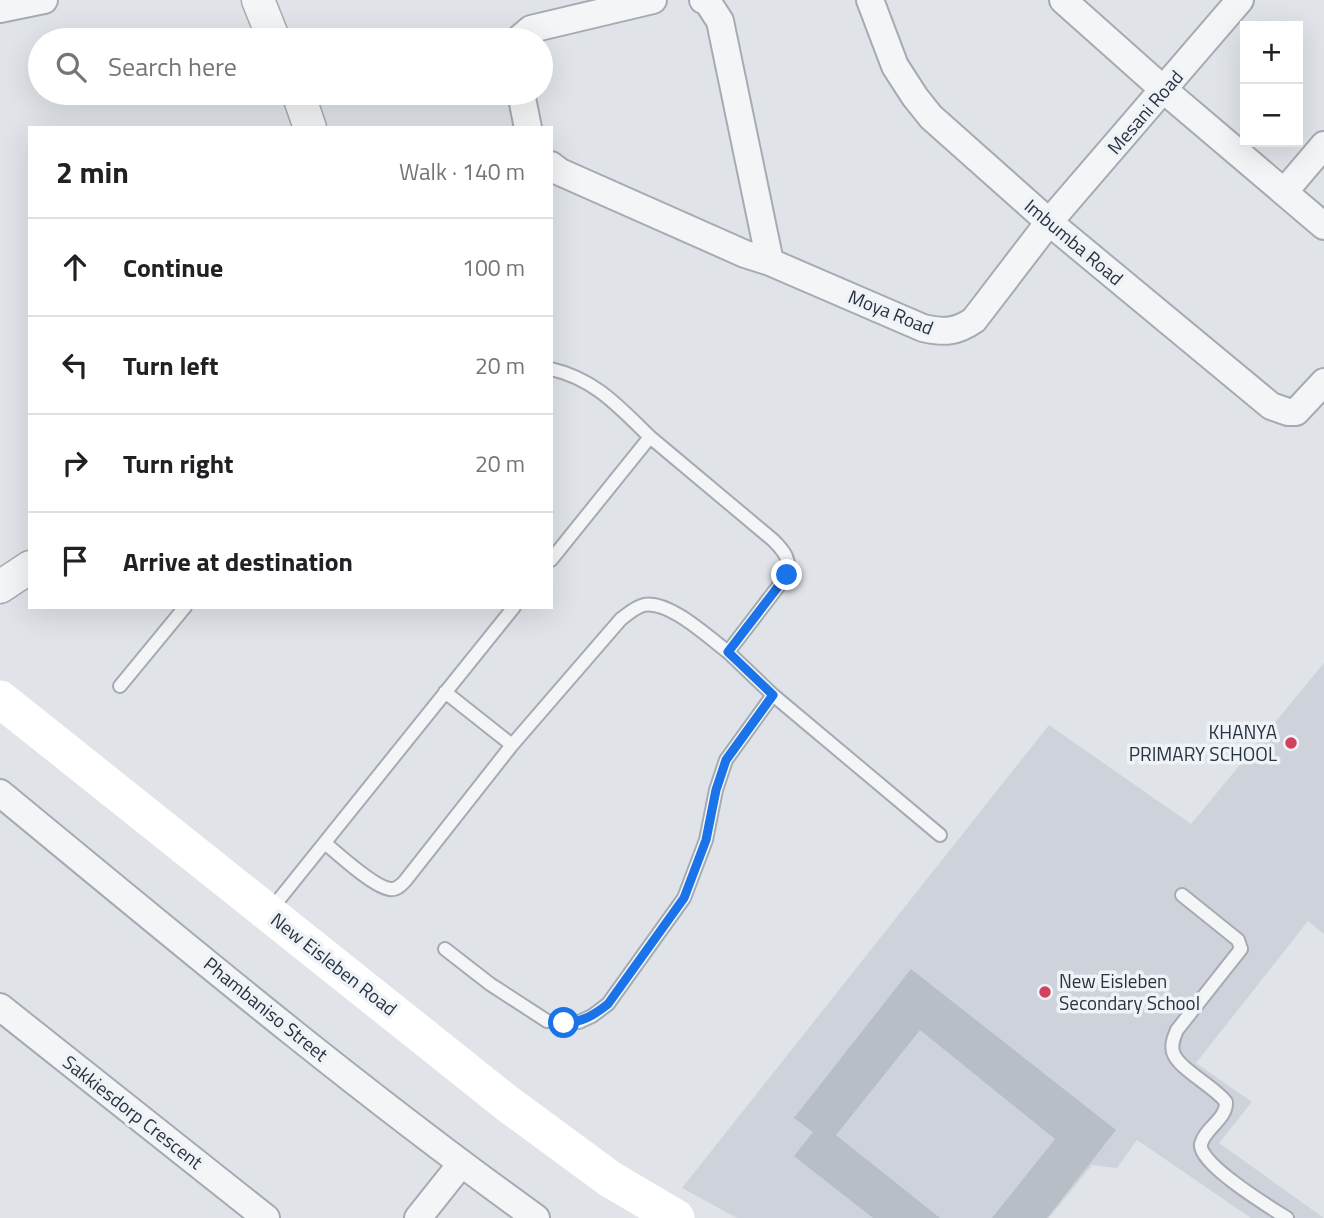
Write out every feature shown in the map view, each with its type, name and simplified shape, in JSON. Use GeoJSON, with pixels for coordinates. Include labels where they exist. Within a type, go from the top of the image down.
{"type":"FeatureCollection","features":[{"type":"Feature","properties":{"kind":"main road","name":"New Eisleben Road"},"geometry":{"type":"LineString","coordinates":[[0,699],[508,1104],[610,1179],[676,1218]]}},
{"type":"Feature","properties":{"kind":"street"},"geometry":{"type":"LineString","coordinates":[[0,9],[44,0]]}},
{"type":"Feature","properties":{"kind":"street"},"geometry":{"type":"LineString","coordinates":[[258,0],[269,28]]}},
{"type":"Feature","properties":{"kind":"street"},"geometry":{"type":"LineString","coordinates":[[535,28],[653,0]]}},
{"type":"Feature","properties":{"kind":"street"},"geometry":{"type":"LineString","coordinates":[[703,0],[707,1],[720,21],[770,262]]}},
{"type":"Feature","properties":{"kind":"street","name":"Imbumba Road"},"geometry":{"type":"LineString","coordinates":[[870,0],[895,66],[923,107],[970,154],[1049,222],[1271,405],[1288,412],[1296,412],[1324,382]]}},
{"type":"Feature","properties":{"kind":"street"},"geometry":{"type":"LineString","coordinates":[[1063,0],[1324,226]]}},
{"type":"Feature","properties":{"kind":"street","name":"Mesani Road"},"geometry":{"type":"LineString","coordinates":[[1049,222],[1240,0]]}},
{"type":"Feature","properties":{"kind":"street"},"geometry":{"type":"LineString","coordinates":[[302,105],[309,126]]}},
{"type":"Feature","properties":{"kind":"street"},"geometry":{"type":"LineString","coordinates":[[523,105],[528,126]]}},
{"type":"Feature","properties":{"kind":"street"},"geometry":{"type":"LineString","coordinates":[[1284,192],[1324,145]]}},
{"type":"Feature","properties":{"kind":"street","name":"Moya Road"},"geometry":{"type":"LineString","coordinates":[[553,167],[745,254],[770,262],[923,328],[948,331],[959,330],[974,320],[1049,222]]}},
{"type":"Feature","properties":{"kind":"street"},"geometry":{"type":"LineString","coordinates":[[0,587],[28,567]]}},
{"type":"Feature","properties":{"kind":"street","name":"Phambaniso Street"},"geometry":{"type":"LineString","coordinates":[[0,793],[461,1164],[536,1218]]}},
{"type":"Feature","properties":{"kind":"street","name":"Sakkiesdorp Crescent"},"geometry":{"type":"LineString","coordinates":[[0,1007],[266,1218]]}},
{"type":"Feature","properties":{"kind":"street"},"geometry":{"type":"LineString","coordinates":[[418,1218],[461,1164]]}},
{"type":"Feature","properties":{"kind":"lane"},"geometry":{"type":"LineString","coordinates":[[553,370],[570,374],[597,387],[650,437],[774,540],[785,554],[790,564],[787,575],[728,652]]}},
{"type":"Feature","properties":{"kind":"lane"},"geometry":{"type":"LineString","coordinates":[[553,558],[650,437]]}},
{"type":"Feature","properties":{"kind":"lane"},"geometry":{"type":"LineString","coordinates":[[325,843],[367,877],[395,889],[405,881],[512,745],[621,619],[635,608],[645,605],[658,605],[676,613],[728,652],[773,695],[940,835]]}},
{"type":"Feature","properties":{"kind":"lane"},"geometry":{"type":"LineString","coordinates":[[120,686],[184,609]]}},
{"type":"Feature","properties":{"kind":"lane"},"geometry":{"type":"LineString","coordinates":[[269,912],[512,609]]}},
{"type":"Feature","properties":{"kind":"lane"},"geometry":{"type":"LineString","coordinates":[[445,692],[512,745]]}},
{"type":"Feature","properties":{"kind":"lane"},"geometry":{"type":"LineString","coordinates":[[445,949],[490,984],[547,1021],[579,1022],[608,1004],[684,898],[706,840],[716,790],[726,760],[773,695]]}},
{"type":"Feature","properties":{"kind":"lane"},"geometry":{"type":"LineString","coordinates":[[1182,895],[1238,940],[1241,949],[1177,1030],[1173,1040],[1172,1048],[1177,1059],[1226,1102],[1224,1112],[1201,1143],[1201,1151],[1209,1162],[1250,1194],[1287,1218]]}},
{"type":"Feature","properties":{"kind":"shaded area","name":"New Eisleben Secondary School"},"geometry":{"type":"Polygon","coordinates":[[[1324,663],[1324,934],[1308,921],[1196,1063],[1252,1102],[1219,1143],[1324,1218],[1251,1218],[1137,1140],[1117,1168],[1092,1165],[1049,1218],[737,1218],[682,1188],[1049,725],[1191,824],[1324,663]]]}},
{"type":"Feature","properties":{"kind":"building"},"geometry":{"type":"Polygon","coordinates":[[[911,969],[1116,1130],[1047,1218],[992,1218],[1055,1139],[920,1030],[836,1135],[940,1218],[873,1218],[794,1156],[813,1132],[794,1118],[911,969]]]}},
{"type":"Feature","properties":{"kind":"place","name":"KHANYA PRIMARY SCHOOL"},"geometry":{"type":"Point","coordinates":[1291,743]}},
{"type":"Feature","properties":{"kind":"place","name":"New Eisleben Secondary School"},"geometry":{"type":"Point","coordinates":[1045,992]}},
{"type":"Feature","properties":{"kind":"route"},"geometry":{"type":"LineString","coordinates":[[564,1023],[579,1022],[608,1004],[684,898],[706,840],[716,790],[726,760],[773,695],[728,652],[787,575]]}}]}
